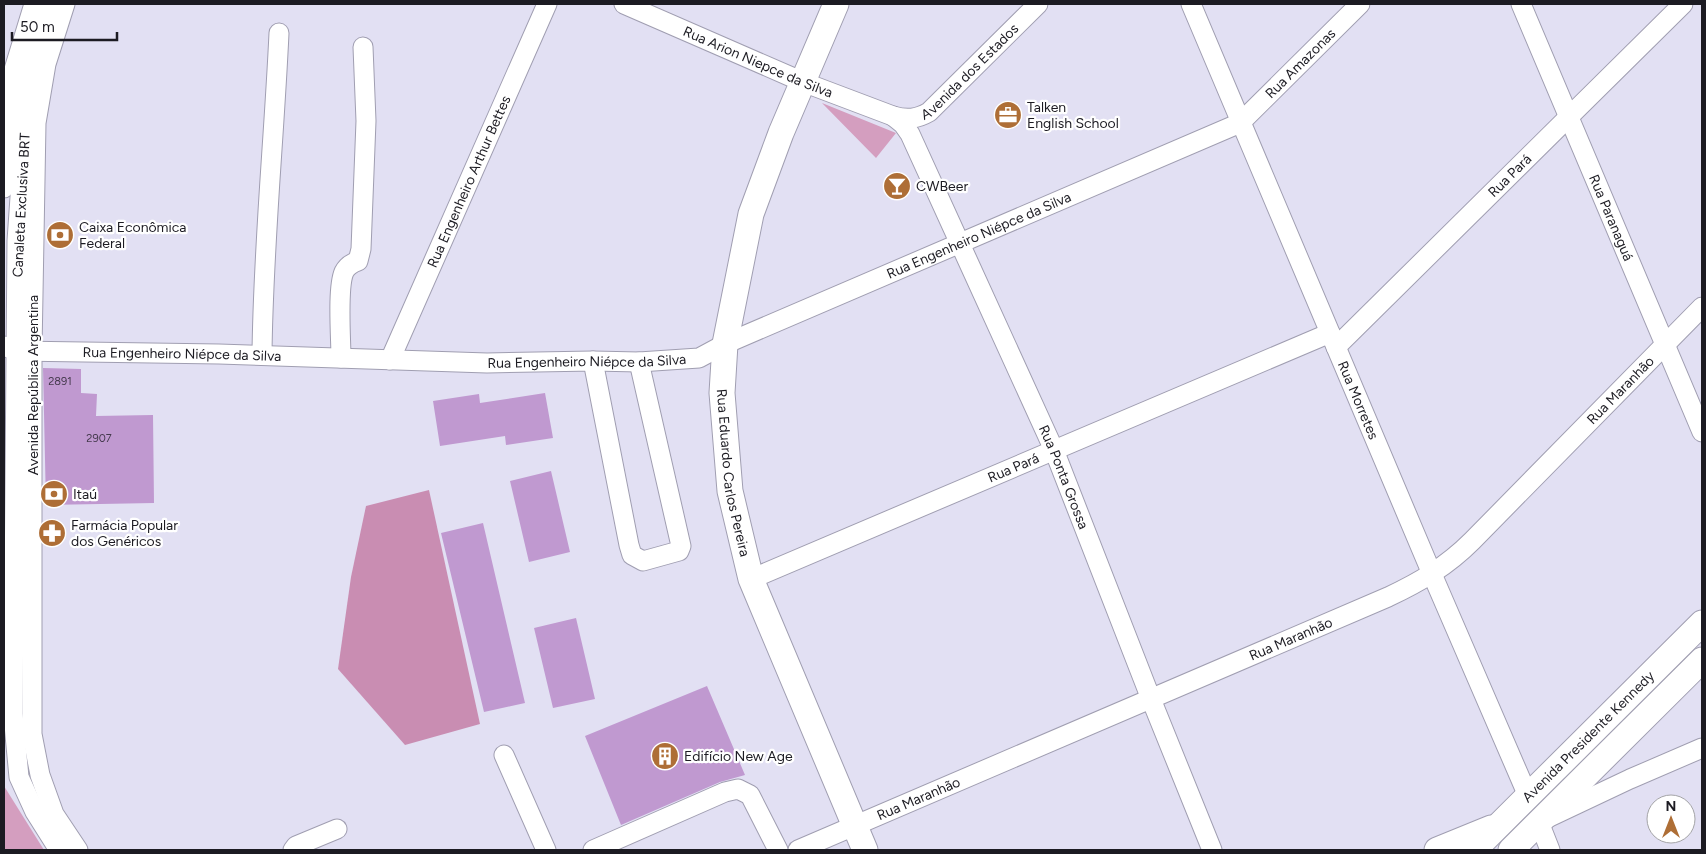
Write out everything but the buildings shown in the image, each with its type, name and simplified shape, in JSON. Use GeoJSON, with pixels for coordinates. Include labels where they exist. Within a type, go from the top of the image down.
{"type":"FeatureCollection","features":[{"type":"Feature","properties":{"kind":"main road","name":"Rua Eduardo Carlos Pereira"},"geometry":{"type":"LineString","coordinates":[[836,4],[766,171],[751,214],[725,344],[722,393],[730,491],[750,579],[865,850]]}},
{"type":"Feature","properties":{"kind":"main road","name":"Avenida Presidente Kennedy"},"geometry":{"type":"LineString","coordinates":[[1474,850],[1702,623]]}},
{"type":"Feature","properties":{"kind":"main road","name":"Avenida Presidente Kennedy"},"geometry":{"type":"LineString","coordinates":[[1511,850],[1702,660]]}},
{"type":"Feature","properties":{"kind":"main road"},"geometry":{"type":"LineString","coordinates":[[1444,849],[1500,824]]}},
{"type":"Feature","properties":{"kind":"street"},"geometry":{"type":"LineString","coordinates":[[4,188],[12,76],[11,49],[34,4]]}},
{"type":"Feature","properties":{"kind":"street","name":"Canaleta Exclusiva BRT"},"geometry":{"type":"LineString","coordinates":[[17,349],[17,241],[28,80],[51,4]]}},
{"type":"Feature","properties":{"kind":"street","name":"Avenida República Argentina"},"geometry":{"type":"LineString","coordinates":[[65,4],[46,64],[36,123],[17,349],[17,384],[32,734],[40,774],[54,814],[78,850]]}},
{"type":"Feature","properties":{"kind":"street","name":"Rua Engenheiro Arthur Bettes"},"geometry":{"type":"LineString","coordinates":[[390,360],[547,4]]}},
{"type":"Feature","properties":{"kind":"street","name":"Rua Arion Niepce da Silva"},"geometry":{"type":"LineString","coordinates":[[624,4],[803,82],[893,116]]}},
{"type":"Feature","properties":{"kind":"street","name":"Avenida dos Estados"},"geometry":{"type":"LineString","coordinates":[[893,116],[908,119],[922,116],[929,112],[1038,4]]}},
{"type":"Feature","properties":{"kind":"street","name":"Rua Morretes"},"geometry":{"type":"LineString","coordinates":[[1191,4],[1240,123],[1528,796]]}},
{"type":"Feature","properties":{"kind":"street","name":"Rua Amazonas"},"geometry":{"type":"LineString","coordinates":[[1240,123],[1360,4]]}},
{"type":"Feature","properties":{"kind":"street","name":"Rua Paranaguá"},"geometry":{"type":"LineString","coordinates":[[1521,4],[1702,432]]}},
{"type":"Feature","properties":{"kind":"street","name":"Rua Pará"},"geometry":{"type":"LineString","coordinates":[[750,579],[1054,450],[1333,340],[1569,117],[1683,4]]}},
{"type":"Feature","properties":{"kind":"street"},"geometry":{"type":"LineString","coordinates":[[262,355],[263,286],[279,33]]}},
{"type":"Feature","properties":{"kind":"street"},"geometry":{"type":"LineString","coordinates":[[341,358],[341,289],[344,273],[349,265],[358,261],[361,249],[366,121],[363,47]]}},
{"type":"Feature","properties":{"kind":"street","name":"Rua Ponta Grossa"},"geometry":{"type":"LineString","coordinates":[[893,116],[907,128],[1054,450],[1212,850]]}},
{"type":"Feature","properties":{"kind":"street","name":"Rua Engenheiro Niépce da Silva"},"geometry":{"type":"LineString","coordinates":[[17,349],[487,363],[691,360],[1240,123]]}},
{"type":"Feature","properties":{"kind":"street","name":"Rua Maranhão"},"geometry":{"type":"LineString","coordinates":[[798,850],[1388,597],[1432,574],[1448,563],[1472,541],[1702,307]]}},
{"type":"Feature","properties":{"kind":"street"},"geometry":{"type":"LineString","coordinates":[[593,361],[629,546],[632,555],[643,561],[679,551],[681,546],[639,362]]}},
{"type":"Feature","properties":{"kind":"street"},"geometry":{"type":"LineString","coordinates":[[17,384],[13,704],[15,741],[19,777],[35,812],[59,850]]}},
{"type":"Feature","properties":{"kind":"street"},"geometry":{"type":"LineString","coordinates":[[1550,850],[1539,822],[1630,779],[1702,748]]}},
{"type":"Feature","properties":{"kind":"street"},"geometry":{"type":"LineString","coordinates":[[504,755],[546,850]]}},
{"type":"Feature","properties":{"kind":"street"},"geometry":{"type":"LineString","coordinates":[[1604,758],[1610,769],[1618,776],[1630,779]]}},
{"type":"Feature","properties":{"kind":"street"},"geometry":{"type":"LineString","coordinates":[[593,850],[725,792],[738,790],[750,795],[778,850]]}},
{"type":"Feature","properties":{"kind":"street"},"geometry":{"type":"LineString","coordinates":[[293,850],[296,846],[337,829]]}},
{"type":"Feature","properties":{"kind":"shaded area"},"geometry":{"type":"Polygon","coordinates":[[[822,103],[896,133],[876,158],[822,103]]]}},
{"type":"Feature","properties":{"kind":"shaded area"},"geometry":{"type":"Polygon","coordinates":[[[429,490],[480,724],[405,745],[338,669],[351,577],[366,506],[429,490]]]}},
{"type":"Feature","properties":{"kind":"shaded area"},"geometry":{"type":"Polygon","coordinates":[[[4,786],[44,850],[4,850],[4,786]]]}},
{"type":"Feature","properties":{"kind":"place","name":"Talken English School"},"geometry":{"type":"Point","coordinates":[1008,115]}},
{"type":"Feature","properties":{"kind":"place","name":"CWBeer"},"geometry":{"type":"Point","coordinates":[897,186]}},
{"type":"Feature","properties":{"kind":"place","name":"Caixa Econômica Federal"},"geometry":{"type":"Point","coordinates":[60,235]}},
{"type":"Feature","properties":{"kind":"place","name":"Itaú"},"geometry":{"type":"Point","coordinates":[54,494]}},
{"type":"Feature","properties":{"kind":"place","name":"Farmácia Popular dos Genéricos"},"geometry":{"type":"Point","coordinates":[52,533]}},
{"type":"Feature","properties":{"kind":"place","name":"Edifício New Age"},"geometry":{"type":"Point","coordinates":[665,756]}}]}
